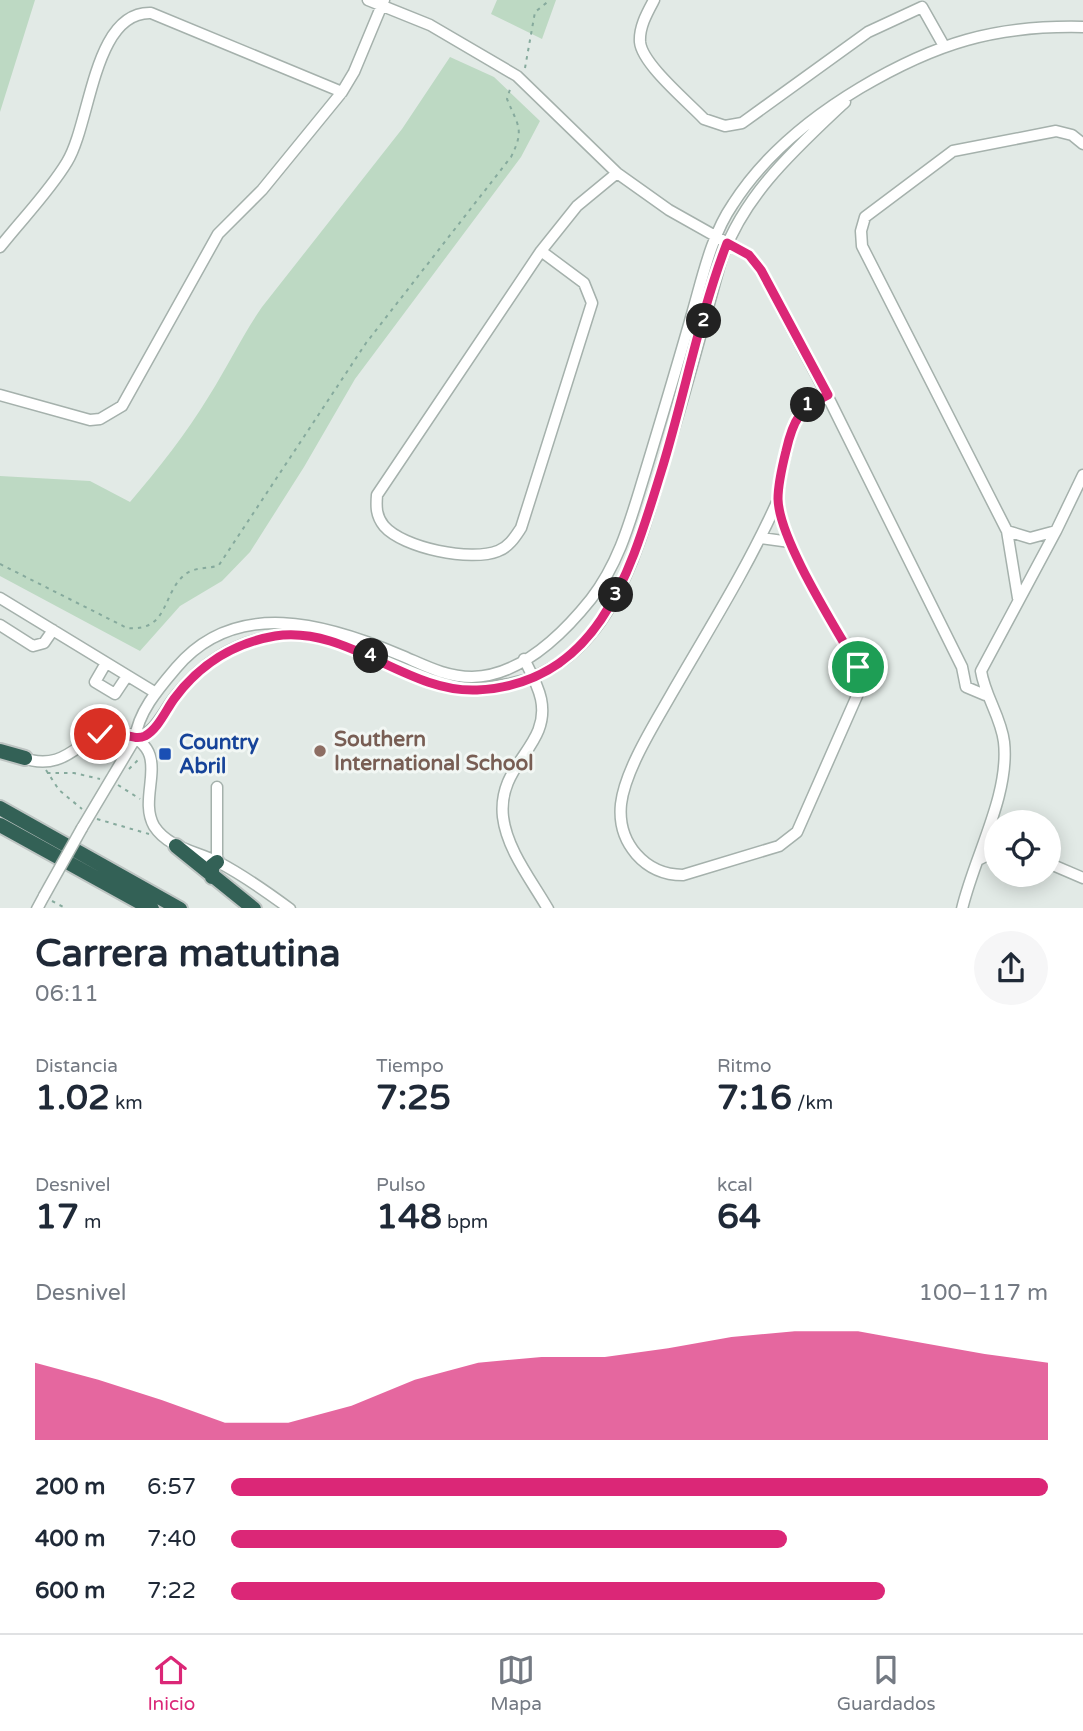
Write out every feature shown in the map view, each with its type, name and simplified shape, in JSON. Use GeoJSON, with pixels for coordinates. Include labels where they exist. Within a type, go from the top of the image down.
{"type":"FeatureCollection","features":[{"type":"Feature","properties":{"kind":"highway"},"geometry":{"type":"LineString","coordinates":[[0,749],[24,758]]}},
{"type":"Feature","properties":{"kind":"highway"},"geometry":{"type":"LineString","coordinates":[[0,808],[180,908]]}},
{"type":"Feature","properties":{"kind":"highway"},"geometry":{"type":"LineString","coordinates":[[0,825],[152,908]]}},
{"type":"Feature","properties":{"kind":"highway"},"geometry":{"type":"LineString","coordinates":[[170,842],[254,908]]}},
{"type":"Feature","properties":{"kind":"highway"},"geometry":{"type":"LineString","coordinates":[[212,877],[212,866],[217,862]]}},
{"type":"Feature","properties":{"kind":"street"},"geometry":{"type":"LineString","coordinates":[[368,0],[383,3],[430,25],[517,76],[617,173],[669,210],[749,255],[761,270],[828,395],[962,667],[966,687],[985,695]]}},
{"type":"Feature","properties":{"kind":"street"},"geometry":{"type":"LineString","coordinates":[[654,0],[641,29],[640,43],[645,57],[704,119],[725,126],[742,123],[868,32],[924,4],[944,47]]}},
{"type":"Feature","properties":{"kind":"street"},"geometry":{"type":"LineString","coordinates":[[0,395],[90,420],[100,419],[122,406],[218,233],[262,190],[342,92],[355,72],[383,3]]}},
{"type":"Feature","properties":{"kind":"street"},"geometry":{"type":"LineString","coordinates":[[0,247],[66,163],[76,143],[108,40],[121,23],[133,16],[151,13],[342,92]]}},
{"type":"Feature","properties":{"kind":"street"},"geometry":{"type":"LineString","coordinates":[[37,908],[46,897],[82,828],[135,739],[138,725],[159,689],[183,660],[212,638],[247,627],[290,621],[326,628],[449,675],[475,677],[524,659],[564,631],[613,566],[638,495],[716,238],[733,204],[793,134],[821,111],[861,88],[964,39],[1032,26],[1083,27]]}},
{"type":"Feature","properties":{"kind":"street"},"geometry":{"type":"LineString","coordinates":[[135,739],[150,733],[176,696],[216,657],[247,643],[276,636],[312,636],[447,687],[477,690],[533,677],[560,663],[599,623],[631,569],[727,243],[745,209],[793,151],[861,88]]}},
{"type":"Feature","properties":{"kind":"street"},"geometry":{"type":"LineString","coordinates":[[1018,598],[1007,531],[862,246],[861,231],[866,218],[953,151],[1056,131],[1072,135],[1083,144]]}},
{"type":"Feature","properties":{"kind":"street"},"geometry":{"type":"LineString","coordinates":[[541,251],[584,283],[592,303],[521,528],[511,542],[498,551],[456,556],[439,553],[389,531],[375,509],[377,495],[541,251],[577,206],[617,173]]}},
{"type":"Feature","properties":{"kind":"street"},"geometry":{"type":"LineString","coordinates":[[778,500],[790,542],[858,667],[860,689],[797,832],[779,846],[683,876],[670,876],[643,862],[633,852],[626,841],[621,804],[650,732],[761,537],[778,500],[780,477],[796,420],[805,406],[828,395]]}},
{"type":"Feature","properties":{"kind":"street"},"geometry":{"type":"LineString","coordinates":[[962,908],[994,809],[1005,755],[1004,738],[985,695],[981,671],[1083,475]]}},
{"type":"Feature","properties":{"kind":"street"},"geometry":{"type":"LineString","coordinates":[[1007,531],[1030,538],[1056,531]]}},
{"type":"Feature","properties":{"kind":"street"},"geometry":{"type":"LineString","coordinates":[[761,537],[790,542]]}},
{"type":"Feature","properties":{"kind":"street"},"geometry":{"type":"LineString","coordinates":[[0,598],[127,676],[176,696]]}},
{"type":"Feature","properties":{"kind":"street"},"geometry":{"type":"LineString","coordinates":[[0,625],[33,646],[44,643],[53,630]]}},
{"type":"Feature","properties":{"kind":"street"},"geometry":{"type":"LineString","coordinates":[[524,659],[541,698],[542,717],[536,738],[512,769],[504,793],[503,816],[508,838],[548,908]]}},
{"type":"Feature","properties":{"kind":"street"},"geometry":{"type":"LineString","coordinates":[[106,663],[95,681],[115,694],[127,676]]}},
{"type":"Feature","properties":{"kind":"street"},"geometry":{"type":"LineString","coordinates":[[962,667],[981,671]]}},
{"type":"Feature","properties":{"kind":"street"},"geometry":{"type":"LineString","coordinates":[[24,758],[40,763],[61,759],[107,732],[122,732],[135,739],[147,751],[153,767],[148,804],[150,818],[170,842],[217,862],[290,908]]}},
{"type":"Feature","properties":{"kind":"street"},"geometry":{"type":"LineString","coordinates":[[217,787],[217,862]]}},
{"type":"Feature","properties":{"kind":"street"},"geometry":{"type":"LineString","coordinates":[[978,860],[984,857]]}},
{"type":"Feature","properties":{"kind":"street"},"geometry":{"type":"LineString","coordinates":[[1061,869],[1083,878]]}},
{"type":"Feature","properties":{"kind":"path"},"geometry":{"type":"LineString","coordinates":[[0,564],[127,628],[141,629],[161,614],[181,578],[190,571],[219,565],[366,343],[511,157],[521,137],[518,119],[508,99],[517,76],[526,66],[535,12],[550,0]]}},
{"type":"Feature","properties":{"kind":"path"},"geometry":{"type":"LineString","coordinates":[[40,763],[77,807]]}},
{"type":"Feature","properties":{"kind":"path"},"geometry":{"type":"LineString","coordinates":[[47,773],[74,773],[105,780]]}},
{"type":"Feature","properties":{"kind":"path"},"geometry":{"type":"LineString","coordinates":[[117,784],[148,804]]}},
{"type":"Feature","properties":{"kind":"path"},"geometry":{"type":"LineString","coordinates":[[105,823],[170,842]]}},
{"type":"Feature","properties":{"kind":"path"},"geometry":{"type":"LineString","coordinates":[[46,897],[67,908]]}},
{"type":"Feature","properties":{"kind":"green space"},"geometry":{"type":"Polygon","coordinates":[[[0,0],[35,0],[0,112],[0,0]]]}},
{"type":"Feature","properties":{"kind":"green space"},"geometry":{"type":"Polygon","coordinates":[[[497,0],[556,0],[542,39],[491,14],[497,0]]]}},
{"type":"Feature","properties":{"kind":"green space"},"geometry":{"type":"Polygon","coordinates":[[[450,57],[494,77],[540,121],[521,157],[355,379],[250,552],[222,581],[180,606],[140,651],[0,576],[0,476],[90,481],[130,502],[191,424],[262,307],[402,129],[450,57]]]}},
{"type":"Feature","properties":{"kind":"place","name":"Southern International School"},"geometry":{"type":"Point","coordinates":[320,751]}},
{"type":"Feature","properties":{"kind":"place","name":"Country Abril"},"geometry":{"type":"Point","coordinates":[165,754]}},
{"type":"Feature","properties":{"kind":"route"},"geometry":{"type":"LineString","coordinates":[[100,734],[115,731],[135,739],[143,737],[150,733],[176,696],[216,657],[247,643],[276,636],[312,636],[447,687],[477,690],[533,677],[560,663],[599,623],[631,569],[676,424],[727,243],[749,255],[761,270],[828,395],[805,406],[789,434],[778,500],[790,542],[858,667]]}}]}
